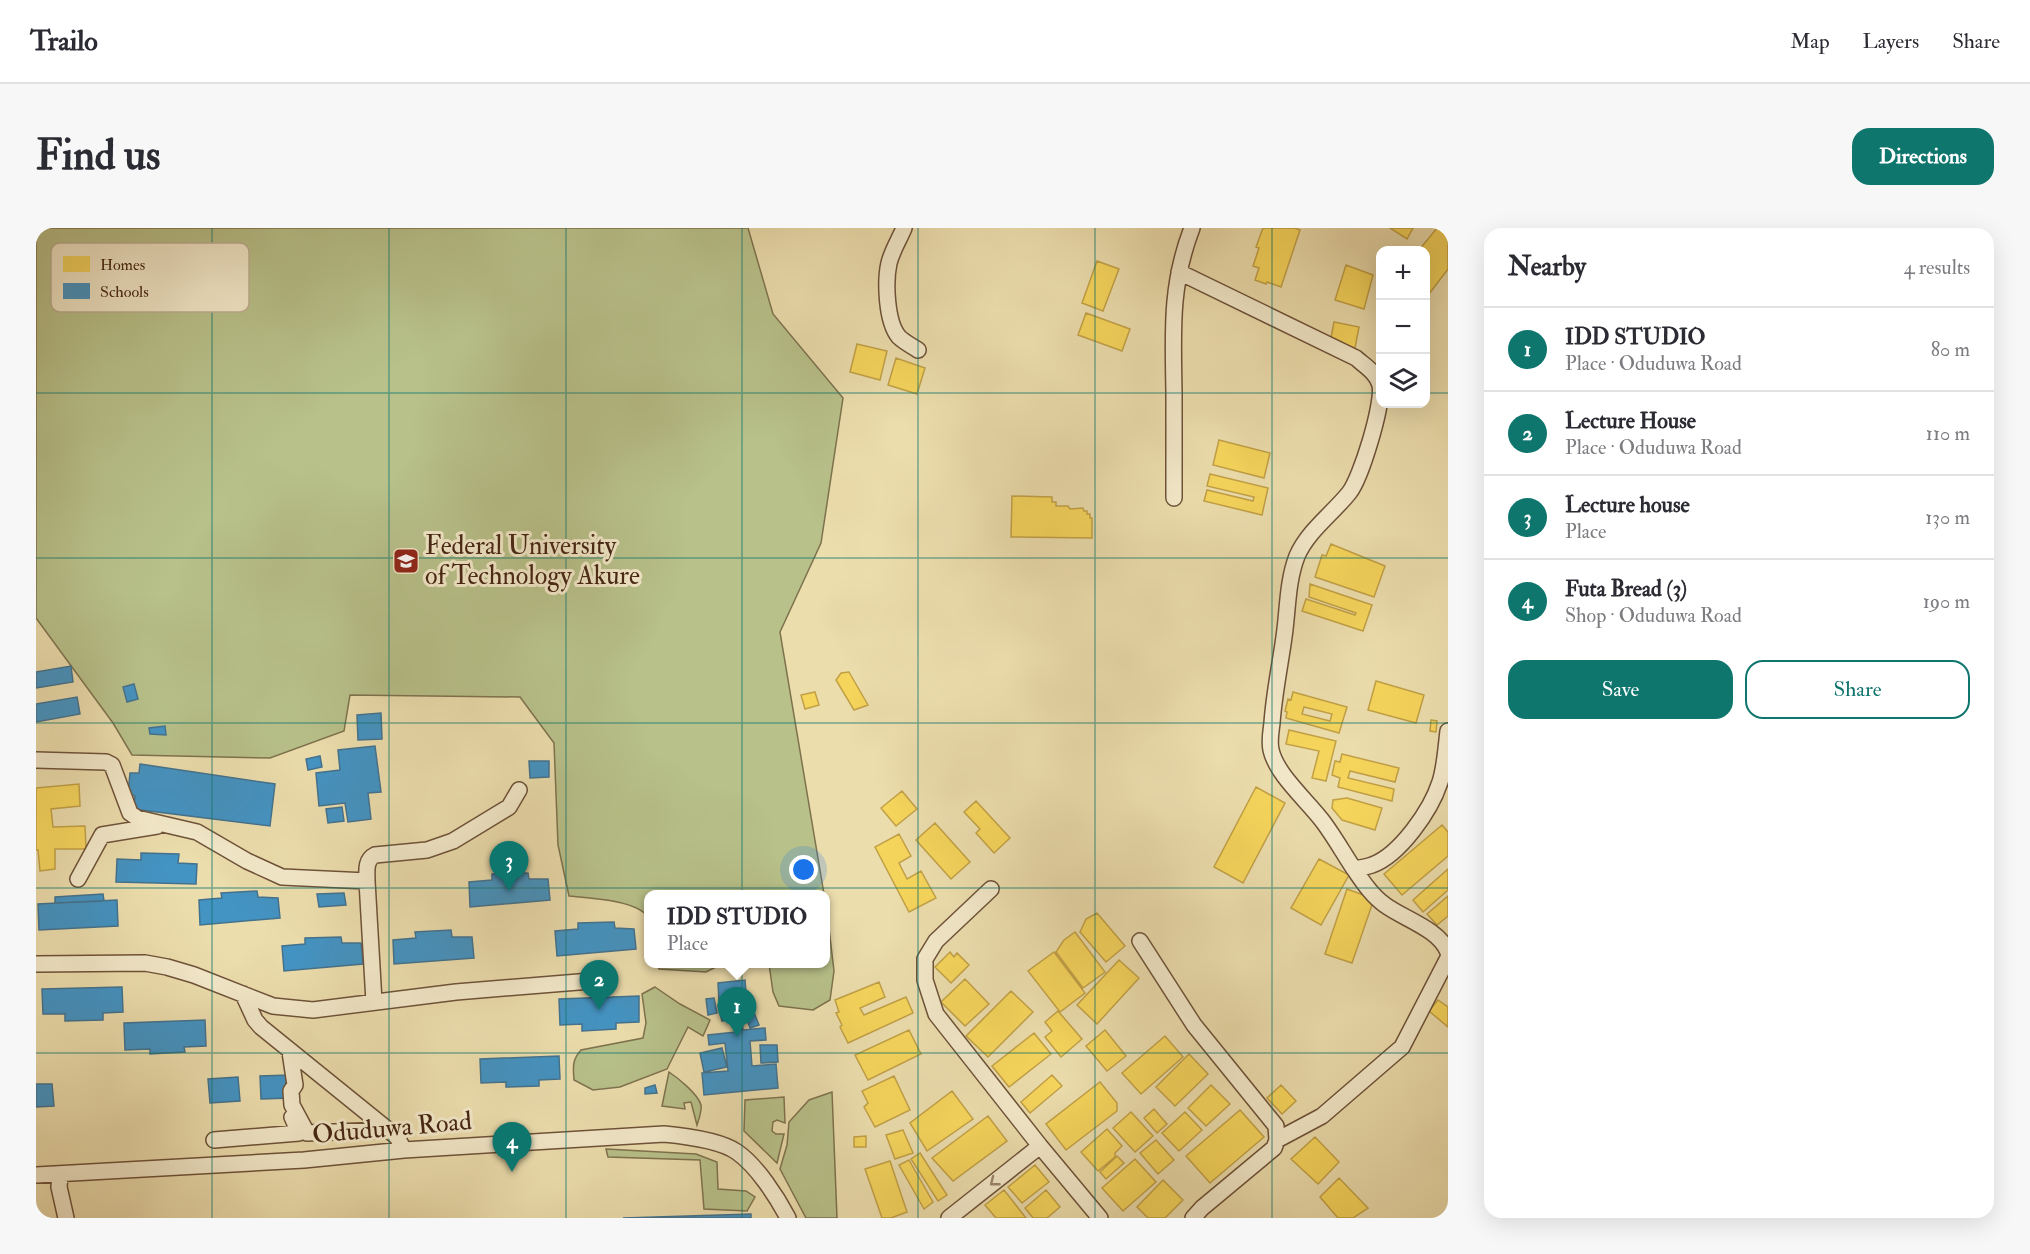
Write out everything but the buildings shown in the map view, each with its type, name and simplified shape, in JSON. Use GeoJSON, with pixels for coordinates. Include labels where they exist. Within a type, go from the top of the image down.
{"type":"FeatureCollection","features":[{"type":"Feature","properties":{"kind":"street"},"geometry":{"type":"LineString","coordinates":[[904,228],[889,264],[890,315],[894,330],[900,339],[918,350]]}},
{"type":"Feature","properties":{"kind":"street"},"geometry":{"type":"LineString","coordinates":[[1174,498],[1173,318],[1179,272],[1192,228]]}},
{"type":"Feature","properties":{"kind":"street"},"geometry":{"type":"LineString","coordinates":[[1179,272],[1356,358],[1376,375],[1380,384],[1378,406],[1366,456],[1358,477],[1350,492],[1318,525],[1305,543],[1289,584],[1285,634],[1274,698],[1271,750],[1283,774],[1323,822],[1369,891],[1383,904],[1435,934],[1444,942],[1448,952]]}},
{"type":"Feature","properties":{"kind":"street"},"geometry":{"type":"LineString","coordinates":[[1354,869],[1373,865],[1388,856],[1426,813],[1440,782],[1448,731]]}},
{"type":"Feature","properties":{"kind":"street"},"geometry":{"type":"LineString","coordinates":[[36,760],[106,762],[111,765],[130,813],[137,818],[197,832],[256,866],[282,877],[367,880]]}},
{"type":"Feature","properties":{"kind":"street"},"geometry":{"type":"LineString","coordinates":[[374,1002],[367,880],[370,858],[375,855],[427,850],[453,841],[509,807],[519,790]]}},
{"type":"Feature","properties":{"kind":"street"},"geometry":{"type":"LineString","coordinates":[[78,879],[102,835],[166,824]]}},
{"type":"Feature","properties":{"kind":"street"},"geometry":{"type":"LineString","coordinates":[[991,889],[936,941],[925,959],[925,980],[936,1014],[1100,1218]]}},
{"type":"Feature","properties":{"kind":"street"},"geometry":{"type":"LineString","coordinates":[[1140,940],[1194,1025],[1276,1126],[1277,1140],[1274,1148],[1193,1218]]}},
{"type":"Feature","properties":{"kind":"street"},"geometry":{"type":"LineString","coordinates":[[1277,1140],[1322,1116],[1402,1047],[1448,958]]}},
{"type":"Feature","properties":{"kind":"street"},"geometry":{"type":"LineString","coordinates":[[36,964],[145,963],[194,975],[273,1006],[313,1010],[456,992],[603,980]]}},
{"type":"Feature","properties":{"kind":"street"},"geometry":{"type":"LineString","coordinates":[[243,994],[255,1020],[290,1052],[389,1130],[397,1137],[404,1150]]}},
{"type":"Feature","properties":{"kind":"street"},"geometry":{"type":"LineString","coordinates":[[214,1140],[299,1133],[292,1118],[291,1091],[295,1085],[290,1052]]}},
{"type":"Feature","properties":{"kind":"street"},"geometry":{"type":"LineString","coordinates":[[292,1105],[307,1133],[389,1130]]}},
{"type":"Feature","properties":{"kind":"street","name":"Oduduwa Road"},"geometry":{"type":"LineString","coordinates":[[36,1175],[304,1160],[404,1150],[664,1134],[701,1138],[736,1151],[764,1179],[788,1218]]}},
{"type":"Feature","properties":{"kind":"street"},"geometry":{"type":"LineString","coordinates":[[949,1218],[1040,1146]]}},
{"type":"Feature","properties":{"kind":"street"},"geometry":{"type":"LineString","coordinates":[[60,1175],[59,1187],[66,1218]]}},
{"type":"Feature","properties":{"kind":"green space"},"geometry":{"type":"Polygon","coordinates":[[[36,228],[748,228],[773,314],[843,398],[821,543],[780,632],[823,890],[644,890],[644,913],[623,903],[569,896],[558,845],[554,743],[520,697],[350,695],[344,731],[270,758],[132,755],[113,723],[36,618],[36,228]]]}},
{"type":"Feature","properties":{"kind":"green space"},"geometry":{"type":"Polygon","coordinates":[[[830,937],[834,971],[830,1000],[813,1010],[779,1006],[773,992],[770,968],[830,968],[830,937]]]}},
{"type":"Feature","properties":{"kind":"green space"},"geometry":{"type":"Polygon","coordinates":[[[659,968],[714,968],[706,972],[659,968]]]}},
{"type":"Feature","properties":{"kind":"green space"},"geometry":{"type":"Polygon","coordinates":[[[655,987],[710,1020],[703,1036],[688,1027],[667,1069],[620,1087],[593,1090],[574,1080],[574,1064],[581,1050],[643,1038],[646,1023],[642,994],[655,987]]]}},
{"type":"Feature","properties":{"kind":"green space"},"geometry":{"type":"Polygon","coordinates":[[[669,1072],[699,1101],[701,1110],[697,1125],[691,1102],[684,1103],[685,1109],[662,1106],[669,1072]]]}},
{"type":"Feature","properties":{"kind":"green space"},"geometry":{"type":"Polygon","coordinates":[[[832,1092],[837,1218],[806,1218],[780,1169],[787,1145],[789,1122],[809,1100],[832,1092]]]}},
{"type":"Feature","properties":{"kind":"green space"},"geometry":{"type":"Polygon","coordinates":[[[784,1097],[785,1123],[777,1120],[773,1122],[772,1131],[776,1134],[784,1134],[777,1163],[744,1131],[745,1100],[784,1097]]]}},
{"type":"Feature","properties":{"kind":"green space"},"geometry":{"type":"Polygon","coordinates":[[[606,1149],[696,1154],[717,1162],[718,1189],[746,1191],[755,1197],[747,1211],[704,1209],[700,1160],[608,1157],[606,1149]]]}},
{"type":"Feature","properties":{"kind":"place","name":"Federal University of Technology Akure"},"geometry":{"type":"Point","coordinates":[406,561]}},
{"type":"Feature","properties":{"kind":"place","name":"Lecture house"},"geometry":{"type":"Point","coordinates":[509,891]}},
{"type":"Feature","properties":{"kind":"place","name":"Lecture House"},"geometry":{"type":"Point","coordinates":[599,1010]}},
{"type":"Feature","properties":{"kind":"place","name":"IDD STUDIO"},"geometry":{"type":"Point","coordinates":[737,1037]}},
{"type":"Feature","properties":{"kind":"place","name":"Futa Bread (3)"},"geometry":{"type":"Point","coordinates":[512,1172]}}]}
